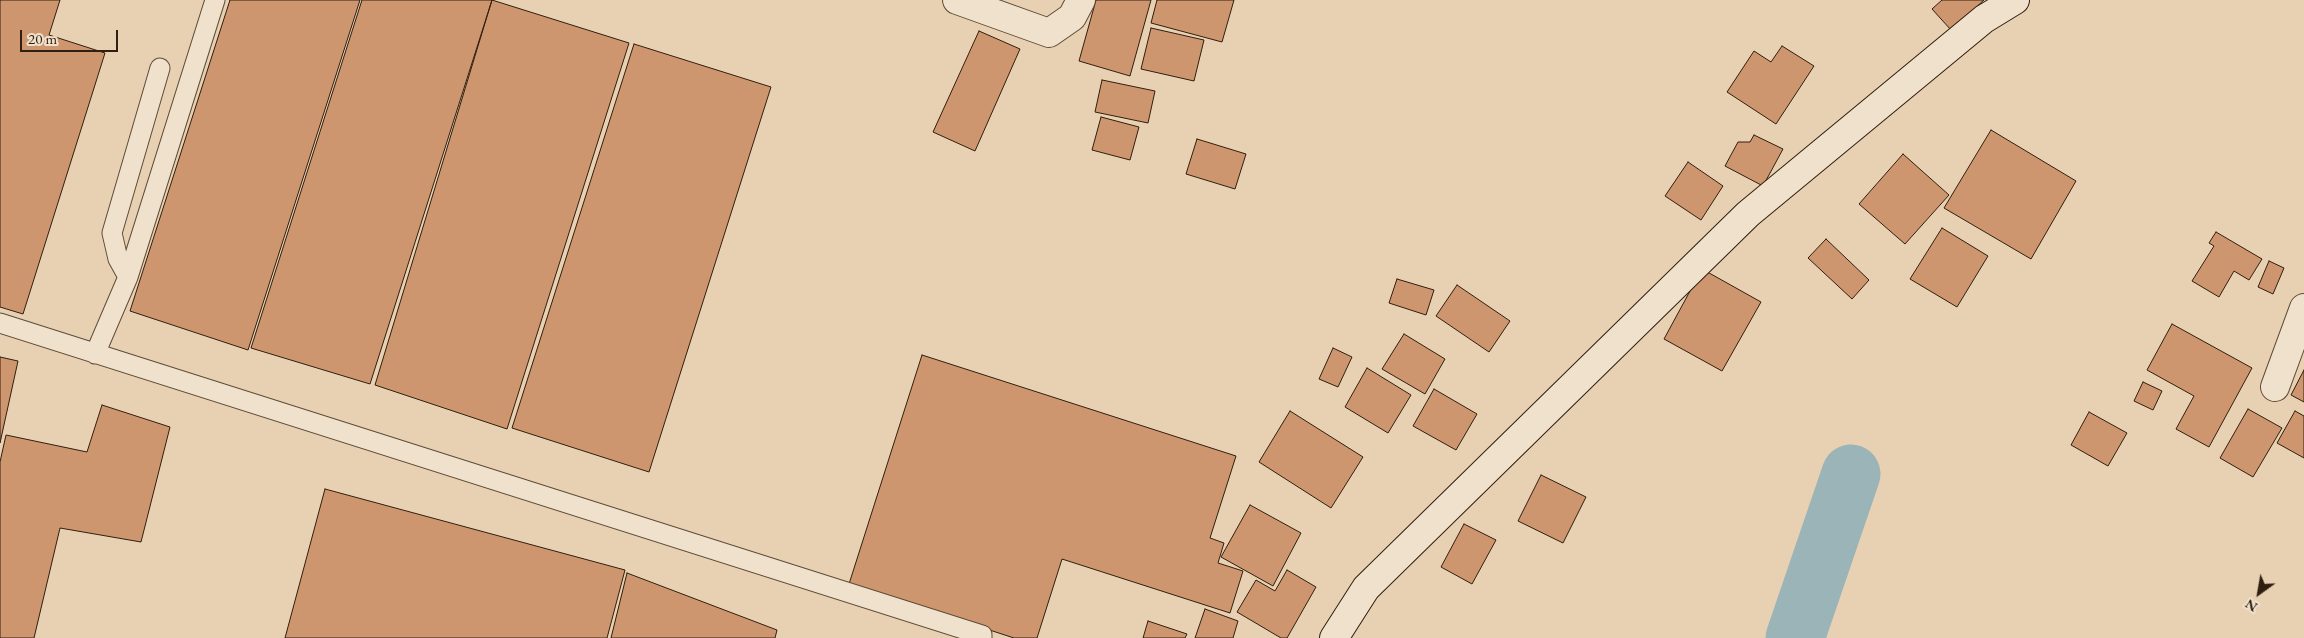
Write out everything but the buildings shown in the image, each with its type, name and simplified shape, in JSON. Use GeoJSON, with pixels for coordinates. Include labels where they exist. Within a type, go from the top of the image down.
{"type":"FeatureCollection","features":[{"type":"Feature","properties":{"kind":"street"},"geometry":{"type":"LineString","coordinates":[[957,0],[1048,33],[1072,17],[1081,0]]}},
{"type":"Feature","properties":{"kind":"street"},"geometry":{"type":"LineString","coordinates":[[1334,638],[1366,588],[1748,214],[1984,19],[2015,0]]}},
{"type":"Feature","properties":{"kind":"street"},"geometry":{"type":"LineString","coordinates":[[2275,388],[2304,308]]}},
{"type":"Feature","properties":{"kind":"lane"},"geometry":{"type":"LineString","coordinates":[[95,354],[128,277],[215,0]]}},
{"type":"Feature","properties":{"kind":"lane"},"geometry":{"type":"LineString","coordinates":[[128,277],[118,259],[112,233],[160,68]]}},
{"type":"Feature","properties":{"kind":"lane"},"geometry":{"type":"LineString","coordinates":[[0,323],[982,635],[982,638]]}},
{"type":"Feature","properties":{"kind":"waterway"},"geometry":{"type":"LineString","coordinates":[[1795,638],[1851,474]]}}]}
